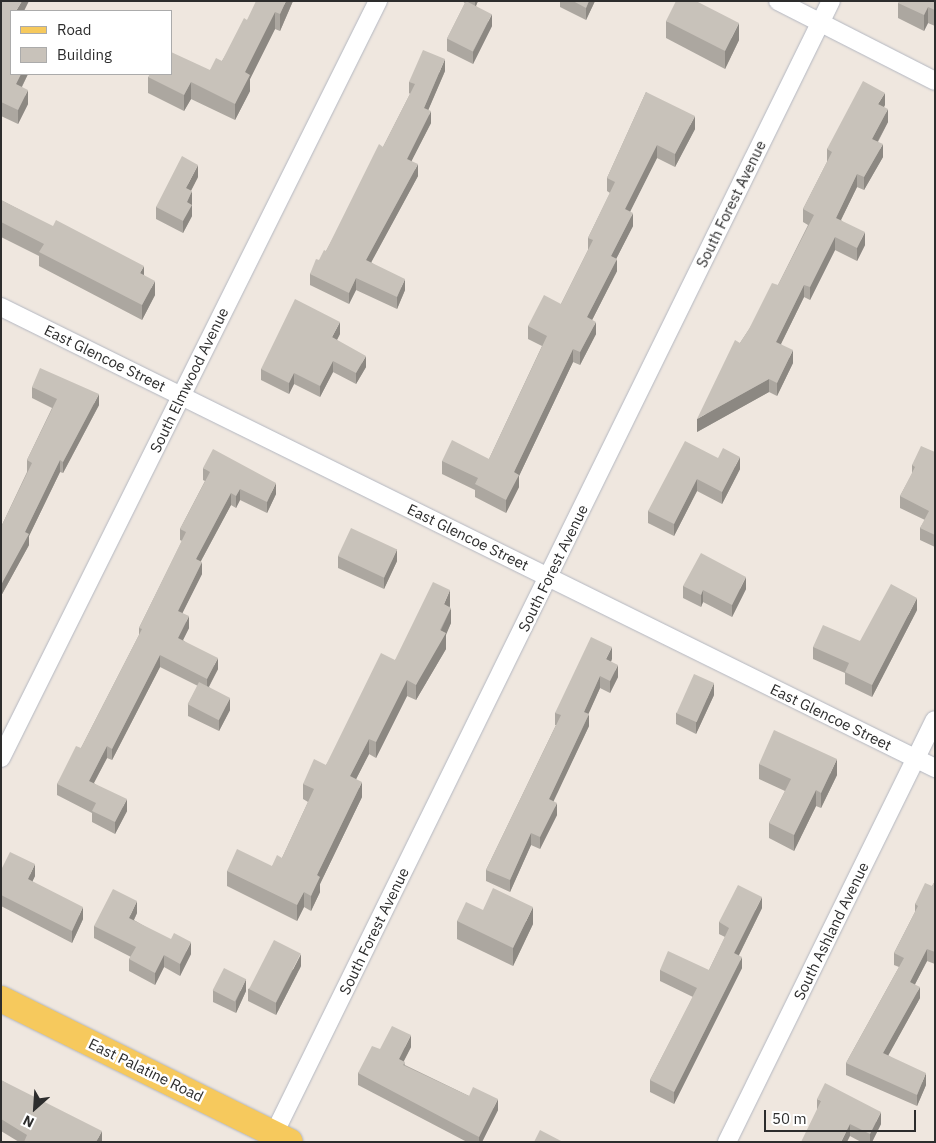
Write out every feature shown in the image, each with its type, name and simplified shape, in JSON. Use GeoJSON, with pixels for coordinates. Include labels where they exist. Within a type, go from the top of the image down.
{"type":"FeatureCollection","features":[{"type":"Feature","properties":{"kind":"main road","name":"East Palatine Road"},"geometry":{"type":"LineString","coordinates":[[1,999],[278,1139]]}},
{"type":"Feature","properties":{"kind":"street","name":"South Elmwood Avenue"},"geometry":{"type":"LineString","coordinates":[[1,758],[378,1]]}},
{"type":"Feature","properties":{"kind":"street"},"geometry":{"type":"LineString","coordinates":[[778,1],[935,81]]}},
{"type":"Feature","properties":{"kind":"street","name":"South Forest Avenue"},"geometry":{"type":"LineString","coordinates":[[278,1139],[548,577],[831,1]]}},
{"type":"Feature","properties":{"kind":"street","name":"East Glencoe Street"},"geometry":{"type":"LineString","coordinates":[[1,307],[935,768]]}},
{"type":"Feature","properties":{"kind":"street","name":"South Ashland Avenue"},"geometry":{"type":"LineString","coordinates":[[727,1142],[935,720]]}},
{"type":"Feature","properties":{"kind":"building"},"geometry":{"type":"Polygon","coordinates":[[[1,1],[22,1],[17,10],[10,10],[10,75],[20,75],[16,84],[28,90],[18,110],[1,102],[1,1]]]}},
{"type":"Feature","properties":{"kind":"building"},"geometry":{"type":"Polygon","coordinates":[[[256,1],[286,1],[280,14],[275,12],[245,72],[250,75],[235,104],[191,82],[184,95],[148,77],[149,75],[172,75],[172,52],[210,70],[216,58],[222,61],[244,18],[247,20],[256,1]]]}},
{"type":"Feature","properties":{"kind":"building"},"geometry":{"type":"Polygon","coordinates":[[[466,1],[492,14],[473,52],[447,38],[466,1]]]}},
{"type":"Feature","properties":{"kind":"building"},"geometry":{"type":"Polygon","coordinates":[[[573,1],[589,1],[586,8],[573,1]]]}},
{"type":"Feature","properties":{"kind":"building"},"geometry":{"type":"Polygon","coordinates":[[[676,1],[696,1],[739,23],[725,51],[666,21],[676,1]]]}},
{"type":"Feature","properties":{"kind":"building"},"geometry":{"type":"Polygon","coordinates":[[[899,1],[935,1],[935,10],[928,7],[924,15],[898,3],[899,1]]]}},
{"type":"Feature","properties":{"kind":"building"},"geometry":{"type":"Polygon","coordinates":[[[423,50],[445,59],[424,108],[431,111],[407,159],[418,164],[366,260],[405,279],[397,297],[356,278],[349,293],[310,274],[316,259],[319,260],[324,250],[326,251],[379,144],[383,147],[415,84],[409,82],[423,50]]]}},
{"type":"Feature","properties":{"kind":"building"},"geometry":{"type":"Polygon","coordinates":[[[863,81],[885,93],[878,104],[888,109],[872,139],[883,144],[864,177],[857,174],[836,218],[865,232],[857,248],[835,237],[810,287],[804,285],[776,342],[793,350],[777,383],[769,379],[697,419],[735,340],[740,343],[772,283],[778,285],[814,215],[803,209],[832,152],[827,149],[863,81]]]}},
{"type":"Feature","properties":{"kind":"building"},"geometry":{"type":"Polygon","coordinates":[[[646,92],[695,116],[675,154],[657,145],[625,209],[633,213],[611,256],[617,259],[587,317],[596,322],[580,352],[573,349],[514,472],[519,475],[506,500],[475,484],[478,478],[442,461],[452,440],[489,459],[547,336],[528,326],[544,295],[561,304],[593,240],[588,238],[615,182],[607,178],[646,92]]]}},
{"type":"Feature","properties":{"kind":"building"},"geometry":{"type":"Polygon","coordinates":[[[182,156],[198,165],[186,188],[192,191],[187,202],[192,205],[183,221],[156,207],[182,156]]]}},
{"type":"Feature","properties":{"kind":"building"},"geometry":{"type":"Polygon","coordinates":[[[1,200],[53,226],[56,220],[144,266],[140,273],[155,281],[142,305],[39,252],[44,244],[1,222],[1,200]]]}},
{"type":"Feature","properties":{"kind":"building"},"geometry":{"type":"Polygon","coordinates":[[[295,299],[340,322],[332,337],[366,356],[356,373],[333,361],[320,386],[294,373],[289,383],[261,369],[295,299]]]}},
{"type":"Feature","properties":{"kind":"building"},"geometry":{"type":"Polygon","coordinates":[[[40,368],[99,394],[63,462],[60,460],[25,532],[29,534],[1,585],[1,527],[32,463],[27,460],[57,399],[32,387],[40,368]]]}},
{"type":"Feature","properties":{"kind":"building"},"geometry":{"type":"Polygon","coordinates":[[[685,441],[718,458],[723,448],[740,457],[722,492],[697,479],[674,524],[648,511],[685,441]]]}},
{"type":"Feature","properties":{"kind":"building"},"geometry":{"type":"Polygon","coordinates":[[[921,446],[935,452],[935,535],[920,528],[929,511],[900,496],[915,467],[912,465],[921,446]]]}},
{"type":"Feature","properties":{"kind":"building"},"geometry":{"type":"Polygon","coordinates":[[[213,449],[276,483],[267,502],[240,489],[236,496],[231,493],[196,559],[202,562],[178,611],[189,616],[178,638],[218,658],[207,679],[160,655],[112,749],[107,746],[89,781],[127,799],[115,822],[92,811],[96,803],[57,784],[76,746],[81,748],[142,629],[139,628],[186,532],[180,529],[210,472],[203,468],[213,449]]]}},
{"type":"Feature","properties":{"kind":"building"},"geometry":{"type":"Polygon","coordinates":[[[351,528],[397,550],[384,578],[338,556],[351,528]]]}},
{"type":"Feature","properties":{"kind":"building"},"geometry":{"type":"Polygon","coordinates":[[[701,553],[746,577],[732,605],[703,590],[701,595],[683,586],[701,553]]]}},
{"type":"Feature","properties":{"kind":"building"},"geometry":{"type":"Polygon","coordinates":[[[433,582],[450,590],[444,604],[451,608],[440,630],[446,633],[416,685],[407,680],[376,742],[369,739],[350,776],[362,782],[317,875],[320,877],[311,896],[304,892],[297,905],[227,871],[237,849],[272,866],[277,855],[282,858],[314,789],[303,784],[314,759],[326,765],[381,653],[395,660],[433,582]]]}},
{"type":"Feature","properties":{"kind":"building"},"geometry":{"type":"Polygon","coordinates":[[[891,584],[917,598],[872,685],[845,672],[849,663],[813,647],[823,625],[860,641],[891,584]]]}},
{"type":"Feature","properties":{"kind":"building"},"geometry":{"type":"Polygon","coordinates":[[[591,637],[612,647],[606,659],[618,665],[610,681],[600,676],[584,712],[589,714],[549,799],[557,803],[540,837],[531,833],[510,880],[486,870],[561,715],[555,713],[591,637]]]}},
{"type":"Feature","properties":{"kind":"building"},"geometry":{"type":"Polygon","coordinates":[[[694,674],[714,683],[697,722],[677,713],[694,674]]]}},
{"type":"Feature","properties":{"kind":"building"},"geometry":{"type":"Polygon","coordinates":[[[199,682],[230,698],[219,720],[188,704],[199,682]]]}},
{"type":"Feature","properties":{"kind":"building"},"geometry":{"type":"Polygon","coordinates":[[[774,730],[837,759],[821,793],[816,790],[794,835],[769,823],[791,779],[759,764],[774,730]]]}},
{"type":"Feature","properties":{"kind":"building"},"geometry":{"type":"Polygon","coordinates":[[[10,852],[35,864],[28,879],[83,907],[72,931],[1,895],[1,870],[10,852]]]}},
{"type":"Feature","properties":{"kind":"building"},"geometry":{"type":"Polygon","coordinates":[[[935,881],[935,952],[927,949],[910,982],[920,987],[883,1053],[926,1073],[917,1095],[846,1063],[904,958],[894,953],[918,906],[915,904],[925,883],[932,886],[935,881]]]}},
{"type":"Feature","properties":{"kind":"building"},"geometry":{"type":"Polygon","coordinates":[[[738,885],[762,897],[734,953],[742,957],[674,1092],[650,1080],[697,988],[660,970],[668,951],[709,970],[729,928],[719,922],[738,885]]]}},
{"type":"Feature","properties":{"kind":"building"},"geometry":{"type":"Polygon","coordinates":[[[493,888],[533,907],[513,948],[457,921],[466,902],[483,910],[493,888]]]}},
{"type":"Feature","properties":{"kind":"building"},"geometry":{"type":"Polygon","coordinates":[[[113,889],[137,901],[129,918],[171,939],[174,933],[191,942],[180,964],[164,955],[155,973],[129,959],[136,947],[94,926],[113,889]]]}},
{"type":"Feature","properties":{"kind":"building"},"geometry":{"type":"Polygon","coordinates":[[[274,940],[301,954],[276,1003],[249,989],[274,940]]]}},
{"type":"Feature","properties":{"kind":"building"},"geometry":{"type":"Polygon","coordinates":[[[224,968],[246,979],[235,1002],[213,990],[224,968]]]}},
{"type":"Feature","properties":{"kind":"building"},"geometry":{"type":"Polygon","coordinates":[[[392,1026],[411,1035],[399,1059],[405,1062],[403,1065],[469,1096],[473,1087],[498,1099],[479,1137],[358,1073],[372,1046],[380,1049],[392,1026]]]}},
{"type":"Feature","properties":{"kind":"building"},"geometry":{"type":"Polygon","coordinates":[[[1,1080],[102,1131],[96,1142],[24,1142],[27,1135],[1,1119],[1,1080]]]}},
{"type":"Feature","properties":{"kind":"building"},"geometry":{"type":"Polygon","coordinates":[[[825,1083],[881,1112],[870,1134],[850,1124],[841,1142],[801,1142],[821,1101],[817,1099],[825,1083]]]}},
{"type":"Feature","properties":{"kind":"building"},"geometry":{"type":"Polygon","coordinates":[[[540,1130],[563,1142],[534,1142],[540,1130]]]}}]}
